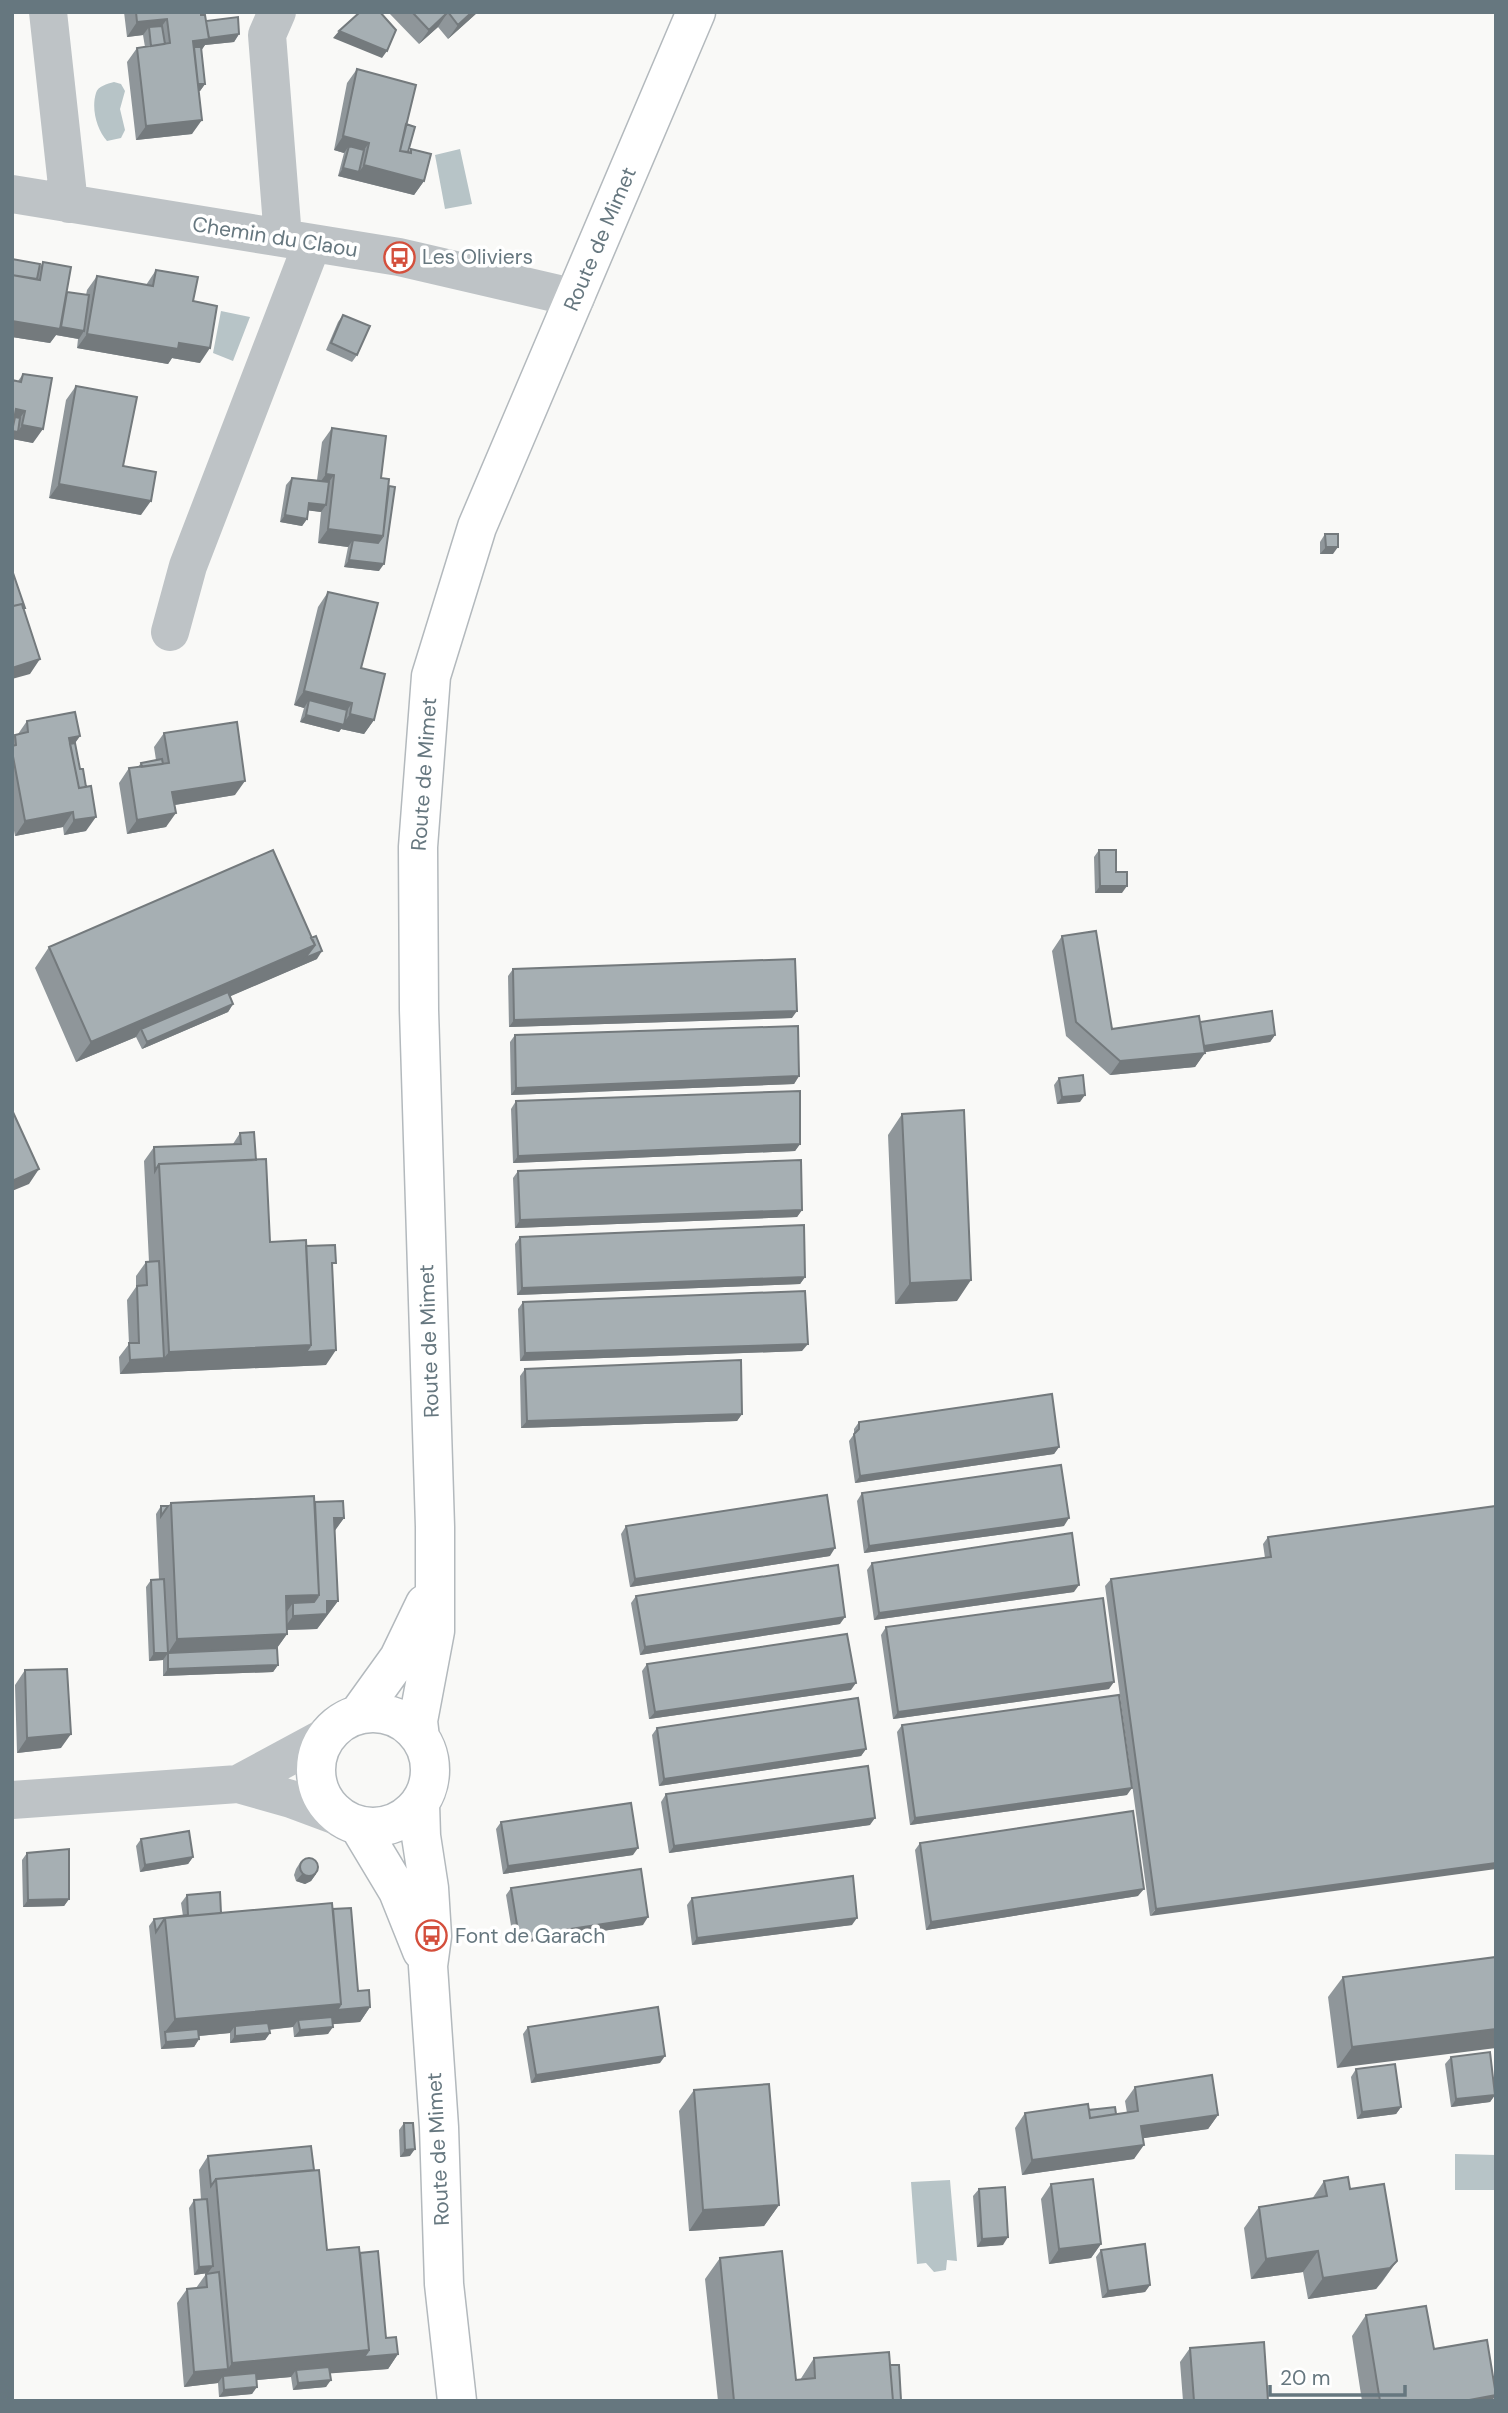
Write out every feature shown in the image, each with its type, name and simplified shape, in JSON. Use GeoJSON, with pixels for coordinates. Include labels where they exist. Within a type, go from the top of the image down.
{"type":"FeatureCollection","features":[{"type":"Feature","properties":{"kind":"street"},"geometry":{"type":"LineString","coordinates":[[48,12],[69,204]]}},
{"type":"Feature","properties":{"kind":"street"},"geometry":{"type":"LineString","coordinates":[[170,632],[188,566],[298,241],[267,35],[277,12]]}},
{"type":"Feature","properties":{"kind":"street","name":"Route de Mimet"},"geometry":{"type":"LineString","coordinates":[[420,1738],[418,1721],[435,1631],[435,1527],[419,1010],[418,860],[431,676],[477,527],[696,12]]}},
{"type":"Feature","properties":{"kind":"street","name":"Chemin du Claou"},"geometry":{"type":"LineString","coordinates":[[12,194],[399,257],[576,298]]}},
{"type":"Feature","properties":{"kind":"street","name":"Route de Mimet"},"geometry":{"type":"LineString","coordinates":[[358,1716],[399,1658],[433,1587]]}},
{"type":"Feature","properties":{"kind":"street"},"geometry":{"type":"LineString","coordinates":[[12,1800],[239,1784],[291,1799],[350,1822],[377,1827],[394,1823],[409,1815],[420,1803],[428,1787],[430,1770],[428,1754],[420,1738],[409,1726],[394,1717],[376,1712],[341,1723],[327,1736],[239,1784]]}},
{"type":"Feature","properties":{"kind":"street"},"geometry":{"type":"LineString","coordinates":[[327,1736],[318,1754],[316,1773],[319,1790],[328,1806],[350,1822]]}},
{"type":"Feature","properties":{"kind":"street","name":"Route de Mimet"},"geometry":{"type":"LineString","coordinates":[[420,1803],[432,1936],[428,1966],[439,2127],[444,2284],[457,2401]]}},
{"type":"Feature","properties":{"kind":"street","name":"Route de Mimet"},"geometry":{"type":"LineString","coordinates":[[350,1822],[398,1891],[428,1966]]}},
{"type":"Feature","properties":{"kind":"street","name":"Route de Mimet"},"geometry":{"type":"LineString","coordinates":[[449,2332],[479,2401]]}},
{"type":"Feature","properties":{"kind":"shaded area"},"geometry":{"type":"Polygon","coordinates":[[[114,82],[121,84],[125,91],[120,109],[125,130],[121,138],[107,141],[100,131],[94,106],[99,89],[114,82]]]}},
{"type":"Feature","properties":{"kind":"shaded area"},"geometry":{"type":"Polygon","coordinates":[[[460,149],[472,204],[445,209],[435,155],[460,149]]]}},
{"type":"Feature","properties":{"kind":"shaded area"},"geometry":{"type":"Polygon","coordinates":[[[221,311],[250,317],[233,361],[213,353],[221,311]]]}},
{"type":"Feature","properties":{"kind":"shaded area"},"geometry":{"type":"Polygon","coordinates":[[[1455,2154],[1496,2155],[1496,2190],[1455,2190],[1455,2154]]]}},
{"type":"Feature","properties":{"kind":"shaded area"},"geometry":{"type":"Polygon","coordinates":[[[950,2180],[957,2261],[947,2260],[946,2270],[934,2272],[926,2263],[917,2264],[911,2182],[950,2180]]]}},
{"type":"Feature","properties":{"kind":"building"},"geometry":{"type":"Polygon","coordinates":[[[136,12],[201,12],[201,15],[205,15],[209,39],[193,41],[202,120],[146,126],[137,48],[170,43],[167,19],[137,22],[136,12]]]}},
{"type":"Feature","properties":{"kind":"building"},"geometry":{"type":"Polygon","coordinates":[[[360,12],[380,12],[396,30],[387,51],[339,31],[360,12]]]}},
{"type":"Feature","properties":{"kind":"building"},"geometry":{"type":"Polygon","coordinates":[[[412,12],[448,12],[429,30],[412,12]]]}},
{"type":"Feature","properties":{"kind":"building"},"geometry":{"type":"Polygon","coordinates":[[[448,12],[472,12],[458,25],[448,12]]]}},
{"type":"Feature","properties":{"kind":"building"},"geometry":{"type":"Polygon","coordinates":[[[238,17],[239,34],[209,38],[206,21],[238,17]]]}},
{"type":"Feature","properties":{"kind":"building"},"geometry":{"type":"Polygon","coordinates":[[[162,26],[165,44],[151,46],[149,27],[162,26]]]}},
{"type":"Feature","properties":{"kind":"building"},"geometry":{"type":"Polygon","coordinates":[[[194,47],[201,47],[205,84],[198,84],[194,47]]]}},
{"type":"Feature","properties":{"kind":"building"},"geometry":{"type":"Polygon","coordinates":[[[357,69],[416,85],[400,151],[411,153],[411,149],[431,154],[424,181],[364,165],[369,143],[343,136],[357,69]]]}},
{"type":"Feature","properties":{"kind":"building"},"geometry":{"type":"Polygon","coordinates":[[[406,124],[415,127],[408,152],[400,151],[406,124]]]}},
{"type":"Feature","properties":{"kind":"building"},"geometry":{"type":"Polygon","coordinates":[[[349,146],[364,150],[359,172],[343,168],[349,146]]]}},
{"type":"Feature","properties":{"kind":"building"},"geometry":{"type":"Polygon","coordinates":[[[12,259],[40,264],[37,279],[12,275],[12,259]]]}},
{"type":"Feature","properties":{"kind":"building"},"geometry":{"type":"Polygon","coordinates":[[[43,262],[71,267],[60,329],[12,321],[12,275],[40,280],[43,262]]]}},
{"type":"Feature","properties":{"kind":"building"},"geometry":{"type":"Polygon","coordinates":[[[156,270],[198,277],[193,301],[217,306],[210,348],[179,343],[178,349],[87,334],[97,276],[153,286],[156,270]]]}},
{"type":"Feature","properties":{"kind":"building"},"geometry":{"type":"Polygon","coordinates":[[[67,292],[89,295],[84,331],[61,327],[67,292]]]}},
{"type":"Feature","properties":{"kind":"building"},"geometry":{"type":"Polygon","coordinates":[[[343,315],[370,326],[357,355],[331,343],[343,315]]]}},
{"type":"Feature","properties":{"kind":"building"},"geometry":{"type":"Polygon","coordinates":[[[23,374],[52,378],[43,429],[22,425],[25,411],[16,409],[12,430],[12,380],[21,382],[23,374]]]}},
{"type":"Feature","properties":{"kind":"building"},"geometry":{"type":"Polygon","coordinates":[[[76,386],[137,397],[123,466],[156,472],[151,501],[59,484],[76,386]]]}},
{"type":"Feature","properties":{"kind":"building"},"geometry":{"type":"Polygon","coordinates":[[[15,417],[20,418],[18,432],[12,431],[15,417]]]}},
{"type":"Feature","properties":{"kind":"building"},"geometry":{"type":"Polygon","coordinates":[[[332,428],[386,436],[381,478],[389,479],[383,536],[328,529],[334,475],[326,474],[332,428]]]}},
{"type":"Feature","properties":{"kind":"building"},"geometry":{"type":"Polygon","coordinates":[[[292,478],[329,482],[326,505],[309,503],[307,519],[285,515],[292,478]]]}},
{"type":"Feature","properties":{"kind":"building"},"geometry":{"type":"Polygon","coordinates":[[[389,486],[395,487],[384,564],[349,560],[353,540],[378,543],[383,536],[389,486]]]}},
{"type":"Feature","properties":{"kind":"building"},"geometry":{"type":"Polygon","coordinates":[[[1325,534],[1338,534],[1338,547],[1326,547],[1325,534]]]}},
{"type":"Feature","properties":{"kind":"building"},"geometry":{"type":"Polygon","coordinates":[[[12,570],[25,608],[22,604],[12,604],[12,570]]]}},
{"type":"Feature","properties":{"kind":"building"},"geometry":{"type":"Polygon","coordinates":[[[328,592],[378,603],[361,668],[385,674],[374,720],[350,714],[352,703],[304,691],[328,592]]]}},
{"type":"Feature","properties":{"kind":"building"},"geometry":{"type":"Polygon","coordinates":[[[12,604],[22,604],[40,659],[12,668],[12,604]]]}},
{"type":"Feature","properties":{"kind":"building"},"geometry":{"type":"Polygon","coordinates":[[[309,700],[347,710],[344,725],[306,715],[309,700]]]}},
{"type":"Feature","properties":{"kind":"building"},"geometry":{"type":"Polygon","coordinates":[[[75,712],[80,736],[69,738],[79,788],[91,786],[96,817],[74,820],[73,812],[25,821],[12,751],[12,746],[16,745],[15,735],[28,732],[27,721],[75,712]]]}},
{"type":"Feature","properties":{"kind":"building"},"geometry":{"type":"Polygon","coordinates":[[[237,722],[245,781],[172,792],[176,813],[137,820],[129,768],[169,763],[164,733],[237,722]]]}},
{"type":"Feature","properties":{"kind":"building"},"geometry":{"type":"Polygon","coordinates":[[[75,743],[86,787],[79,788],[70,744],[75,743]]]}},
{"type":"Feature","properties":{"kind":"building"},"geometry":{"type":"Polygon","coordinates":[[[162,759],[163,764],[142,767],[141,763],[162,759]]]}},
{"type":"Feature","properties":{"kind":"building"},"geometry":{"type":"Polygon","coordinates":[[[273,850],[315,945],[91,1042],[49,947],[273,850]]]}},
{"type":"Feature","properties":{"kind":"building"},"geometry":{"type":"Polygon","coordinates":[[[1099,850],[1116,850],[1116,872],[1127,872],[1127,886],[1100,886],[1099,850]]]}},
{"type":"Feature","properties":{"kind":"building"},"geometry":{"type":"Polygon","coordinates":[[[1096,931],[1112,1029],[1199,1016],[1205,1053],[1120,1061],[1076,1022],[1062,936],[1096,931]]]}},
{"type":"Feature","properties":{"kind":"building"},"geometry":{"type":"Polygon","coordinates":[[[316,936],[322,951],[305,958],[315,945],[311,938],[316,936]]]}},
{"type":"Feature","properties":{"kind":"building"},"geometry":{"type":"Polygon","coordinates":[[[795,959],[797,1011],[514,1020],[513,969],[795,959]]]}},
{"type":"Feature","properties":{"kind":"building"},"geometry":{"type":"Polygon","coordinates":[[[228,992],[233,1004],[147,1042],[141,1029],[228,992]]]}},
{"type":"Feature","properties":{"kind":"building"},"geometry":{"type":"Polygon","coordinates":[[[1272,1011],[1275,1035],[1204,1046],[1200,1022],[1272,1011]]]}},
{"type":"Feature","properties":{"kind":"building"},"geometry":{"type":"Polygon","coordinates":[[[798,1026],[799,1076],[516,1088],[515,1035],[798,1026]]]}},
{"type":"Feature","properties":{"kind":"building"},"geometry":{"type":"Polygon","coordinates":[[[1083,1075],[1085,1095],[1062,1097],[1059,1078],[1083,1075]]]}},
{"type":"Feature","properties":{"kind":"building"},"geometry":{"type":"Polygon","coordinates":[[[800,1091],[800,1144],[518,1156],[516,1101],[800,1091]]]}},
{"type":"Feature","properties":{"kind":"building"},"geometry":{"type":"Polygon","coordinates":[[[12,1110],[39,1169],[12,1181],[12,1110]]]}},
{"type":"Feature","properties":{"kind":"building"},"geometry":{"type":"Polygon","coordinates":[[[964,1110],[971,1280],[910,1283],[902,1114],[964,1110]]]}},
{"type":"Feature","properties":{"kind":"building"},"geometry":{"type":"Polygon","coordinates":[[[254,1132],[256,1160],[159,1164],[155,1171],[154,1147],[241,1144],[240,1133],[254,1132]]]}},
{"type":"Feature","properties":{"kind":"building"},"geometry":{"type":"Polygon","coordinates":[[[266,1159],[270,1242],[306,1240],[311,1345],[169,1352],[159,1164],[266,1159]]]}},
{"type":"Feature","properties":{"kind":"building"},"geometry":{"type":"Polygon","coordinates":[[[801,1160],[802,1210],[520,1220],[518,1171],[801,1160]]]}},
{"type":"Feature","properties":{"kind":"building"},"geometry":{"type":"Polygon","coordinates":[[[804,1225],[805,1277],[522,1288],[520,1237],[804,1225]]]}},
{"type":"Feature","properties":{"kind":"building"},"geometry":{"type":"Polygon","coordinates":[[[335,1245],[336,1263],[332,1263],[336,1350],[306,1352],[311,1345],[306,1246],[335,1245]]]}},
{"type":"Feature","properties":{"kind":"building"},"geometry":{"type":"Polygon","coordinates":[[[159,1261],[164,1358],[130,1360],[129,1343],[139,1343],[137,1286],[147,1285],[146,1262],[159,1261]]]}},
{"type":"Feature","properties":{"kind":"building"},"geometry":{"type":"Polygon","coordinates":[[[805,1291],[808,1344],[525,1353],[523,1302],[805,1291]]]}},
{"type":"Feature","properties":{"kind":"building"},"geometry":{"type":"Polygon","coordinates":[[[741,1360],[742,1414],[527,1421],[525,1369],[741,1360]]]}},
{"type":"Feature","properties":{"kind":"building"},"geometry":{"type":"Polygon","coordinates":[[[1052,1394],[1059,1447],[860,1476],[854,1434],[859,1429],[859,1422],[1052,1394]]]}},
{"type":"Feature","properties":{"kind":"building"},"geometry":{"type":"Polygon","coordinates":[[[1061,1465],[1069,1518],[869,1546],[862,1493],[1061,1465]]]}},
{"type":"Feature","properties":{"kind":"building"},"geometry":{"type":"Polygon","coordinates":[[[827,1495],[835,1548],[635,1579],[626,1526],[827,1495]]]}},
{"type":"Feature","properties":{"kind":"building"},"geometry":{"type":"Polygon","coordinates":[[[314,1496],[319,1595],[286,1596],[287,1634],[177,1639],[171,1503],[314,1496]]]}},
{"type":"Feature","properties":{"kind":"building"},"geometry":{"type":"Polygon","coordinates":[[[343,1501],[344,1518],[334,1518],[338,1601],[327,1601],[327,1614],[293,1616],[293,1603],[314,1602],[319,1595],[315,1502],[343,1501]]]}},
{"type":"Feature","properties":{"kind":"building"},"geometry":{"type":"Polygon","coordinates":[[[161,1506],[168,1506],[161,1516],[161,1506]]]}},
{"type":"Feature","properties":{"kind":"building"},"geometry":{"type":"Polygon","coordinates":[[[1496,1506],[1496,1863],[1156,1909],[1111,1579],[1271,1557],[1268,1537],[1496,1506]]]}},
{"type":"Feature","properties":{"kind":"building"},"geometry":{"type":"Polygon","coordinates":[[[1072,1533],[1079,1585],[879,1613],[872,1563],[1072,1533]]]}},
{"type":"Feature","properties":{"kind":"building"},"geometry":{"type":"Polygon","coordinates":[[[838,1565],[845,1617],[645,1647],[636,1596],[838,1565]]]}},
{"type":"Feature","properties":{"kind":"building"},"geometry":{"type":"Polygon","coordinates":[[[164,1579],[168,1653],[154,1653],[151,1580],[164,1579]]]}},
{"type":"Feature","properties":{"kind":"building"},"geometry":{"type":"Polygon","coordinates":[[[1103,1598],[1114,1682],[898,1712],[886,1627],[1103,1598]]]}},
{"type":"Feature","properties":{"kind":"building"},"geometry":{"type":"Polygon","coordinates":[[[847,1634],[856,1683],[655,1712],[647,1664],[847,1634]]]}},
{"type":"Feature","properties":{"kind":"building"},"geometry":{"type":"Polygon","coordinates":[[[277,1648],[278,1665],[168,1669],[168,1653],[277,1648]]]}},
{"type":"Feature","properties":{"kind":"building"},"geometry":{"type":"Polygon","coordinates":[[[67,1669],[71,1734],[27,1738],[25,1670],[67,1669]]]}},
{"type":"Feature","properties":{"kind":"building"},"geometry":{"type":"Polygon","coordinates":[[[1119,1695],[1132,1788],[915,1818],[902,1725],[1119,1695]]]}},
{"type":"Feature","properties":{"kind":"building"},"geometry":{"type":"Polygon","coordinates":[[[858,1698],[866,1749],[664,1779],[657,1728],[858,1698]]]}},
{"type":"Feature","properties":{"kind":"building"},"geometry":{"type":"Polygon","coordinates":[[[868,1766],[875,1818],[674,1846],[666,1794],[868,1766]]]}},
{"type":"Feature","properties":{"kind":"building"},"geometry":{"type":"Polygon","coordinates":[[[631,1803],[638,1848],[508,1866],[501,1822],[631,1803]]]}},
{"type":"Feature","properties":{"kind":"building"},"geometry":{"type":"Polygon","coordinates":[[[1133,1811],[1144,1889],[931,1922],[920,1843],[1133,1811]]]}},
{"type":"Feature","properties":{"kind":"building"},"geometry":{"type":"Polygon","coordinates":[[[189,1831],[193,1857],[145,1865],[141,1839],[189,1831]]]}},
{"type":"Feature","properties":{"kind":"building"},"geometry":{"type":"Polygon","coordinates":[[[69,1849],[69,1899],[28,1900],[27,1853],[69,1849]]]}},
{"type":"Feature","properties":{"kind":"building"},"geometry":{"type":"Polygon","coordinates":[[[309,1858],[315,1861],[318,1867],[315,1873],[309,1876],[303,1873],[300,1867],[303,1861],[309,1858]]]}},
{"type":"Feature","properties":{"kind":"building"},"geometry":{"type":"Polygon","coordinates":[[[641,1869],[648,1917],[519,1937],[511,1888],[641,1869]]]}},
{"type":"Feature","properties":{"kind":"building"},"geometry":{"type":"Polygon","coordinates":[[[853,1876],[857,1918],[697,1938],[692,1898],[853,1876]]]}},
{"type":"Feature","properties":{"kind":"building"},"geometry":{"type":"Polygon","coordinates":[[[220,1892],[221,1913],[165,1918],[156,1932],[154,1919],[188,1915],[187,1895],[220,1892]]]}},
{"type":"Feature","properties":{"kind":"building"},"geometry":{"type":"Polygon","coordinates":[[[332,1903],[341,2004],[175,2019],[165,1918],[332,1903]]]}},
{"type":"Feature","properties":{"kind":"building"},"geometry":{"type":"Polygon","coordinates":[[[351,1908],[358,1991],[369,1990],[370,2007],[337,2010],[341,2004],[333,1909],[351,1908]]]}},
{"type":"Feature","properties":{"kind":"building"},"geometry":{"type":"Polygon","coordinates":[[[1496,1957],[1496,2029],[1352,2047],[1343,1977],[1496,1957]]]}},
{"type":"Feature","properties":{"kind":"building"},"geometry":{"type":"Polygon","coordinates":[[[658,2007],[665,2056],[536,2075],[528,2027],[658,2007]]]}},
{"type":"Feature","properties":{"kind":"building"},"geometry":{"type":"Polygon","coordinates":[[[332,2017],[333,2027],[300,2030],[298,2020],[332,2017]]]}},
{"type":"Feature","properties":{"kind":"building"},"geometry":{"type":"Polygon","coordinates":[[[268,2023],[270,2033],[235,2036],[235,2026],[268,2023]]]}},
{"type":"Feature","properties":{"kind":"building"},"geometry":{"type":"Polygon","coordinates":[[[198,2029],[199,2039],[166,2042],[165,2032],[198,2029]]]}},
{"type":"Feature","properties":{"kind":"building"},"geometry":{"type":"Polygon","coordinates":[[[1490,2052],[1495,2095],[1456,2099],[1451,2057],[1490,2052]]]}},
{"type":"Feature","properties":{"kind":"building"},"geometry":{"type":"Polygon","coordinates":[[[1395,2064],[1401,2107],[1362,2112],[1356,2069],[1395,2064]]]}},
{"type":"Feature","properties":{"kind":"building"},"geometry":{"type":"Polygon","coordinates":[[[1212,2075],[1218,2115],[1141,2126],[1144,2145],[1032,2160],[1025,2113],[1088,2104],[1090,2118],[1138,2111],[1135,2087],[1212,2075]]]}},
{"type":"Feature","properties":{"kind":"building"},"geometry":{"type":"Polygon","coordinates":[[[769,2084],[779,2205],[703,2210],[694,2090],[769,2084]]]}},
{"type":"Feature","properties":{"kind":"building"},"geometry":{"type":"Polygon","coordinates":[[[1115,2107],[1116,2114],[1090,2118],[1089,2110],[1115,2107]]]}},
{"type":"Feature","properties":{"kind":"building"},"geometry":{"type":"Polygon","coordinates":[[[404,2123],[413,2123],[415,2149],[405,2150],[404,2123]]]}},
{"type":"Feature","properties":{"kind":"building"},"geometry":{"type":"Polygon","coordinates":[[[311,2146],[314,2170],[216,2179],[211,2186],[208,2156],[311,2146]]]}},
{"type":"Feature","properties":{"kind":"building"},"geometry":{"type":"Polygon","coordinates":[[[319,2170],[327,2250],[359,2247],[369,2350],[232,2363],[216,2179],[319,2170]]]}},
{"type":"Feature","properties":{"kind":"building"},"geometry":{"type":"Polygon","coordinates":[[[1348,2177],[1350,2189],[1384,2184],[1397,2261],[1390,2268],[1323,2278],[1318,2251],[1266,2259],[1259,2207],[1327,2196],[1324,2181],[1348,2177]]]}},
{"type":"Feature","properties":{"kind":"building"},"geometry":{"type":"Polygon","coordinates":[[[1093,2179],[1101,2244],[1059,2249],[1051,2184],[1093,2179]]]}},
{"type":"Feature","properties":{"kind":"building"},"geometry":{"type":"Polygon","coordinates":[[[1005,2187],[1008,2237],[982,2239],[979,2189],[1005,2187]]]}},
{"type":"Feature","properties":{"kind":"building"},"geometry":{"type":"Polygon","coordinates":[[[207,2199],[213,2266],[199,2267],[194,2200],[207,2199]]]}},
{"type":"Feature","properties":{"kind":"building"},"geometry":{"type":"Polygon","coordinates":[[[1145,2244],[1150,2285],[1108,2291],[1101,2250],[1145,2244]]]}},
{"type":"Feature","properties":{"kind":"building"},"geometry":{"type":"Polygon","coordinates":[[[378,2251],[386,2338],[396,2337],[398,2354],[364,2357],[369,2350],[360,2253],[378,2251]]]}},
{"type":"Feature","properties":{"kind":"building"},"geometry":{"type":"Polygon","coordinates":[[[782,2251],[796,2380],[815,2378],[814,2358],[889,2352],[893,2401],[734,2401],[720,2258],[782,2251]]]}},
{"type":"Feature","properties":{"kind":"building"},"geometry":{"type":"Polygon","coordinates":[[[219,2272],[228,2369],[194,2372],[187,2289],[207,2287],[206,2274],[219,2272]]]}},
{"type":"Feature","properties":{"kind":"building"},"geometry":{"type":"Polygon","coordinates":[[[1426,2306],[1434,2349],[1487,2340],[1496,2395],[1464,2401],[1380,2401],[1366,2315],[1426,2306]]]}},
{"type":"Feature","properties":{"kind":"building"},"geometry":{"type":"Polygon","coordinates":[[[1264,2342],[1268,2401],[1194,2401],[1190,2348],[1264,2342]]]}},
{"type":"Feature","properties":{"kind":"building"},"geometry":{"type":"Polygon","coordinates":[[[890,2365],[899,2365],[901,2400],[893,2401],[890,2365]]]}},
{"type":"Feature","properties":{"kind":"building"},"geometry":{"type":"Polygon","coordinates":[[[329,2367],[331,2380],[298,2383],[296,2370],[329,2367]]]}},
{"type":"Feature","properties":{"kind":"building"},"geometry":{"type":"Polygon","coordinates":[[[256,2373],[257,2387],[224,2390],[223,2376],[256,2373]]]}},
{"type":"Feature","properties":{"kind":"place","name":"Les Oliviers"},"geometry":{"type":"Point","coordinates":[399,257]}},
{"type":"Feature","properties":{"kind":"place","name":"Font de Garach"},"geometry":{"type":"Point","coordinates":[432,1936]}}]}
